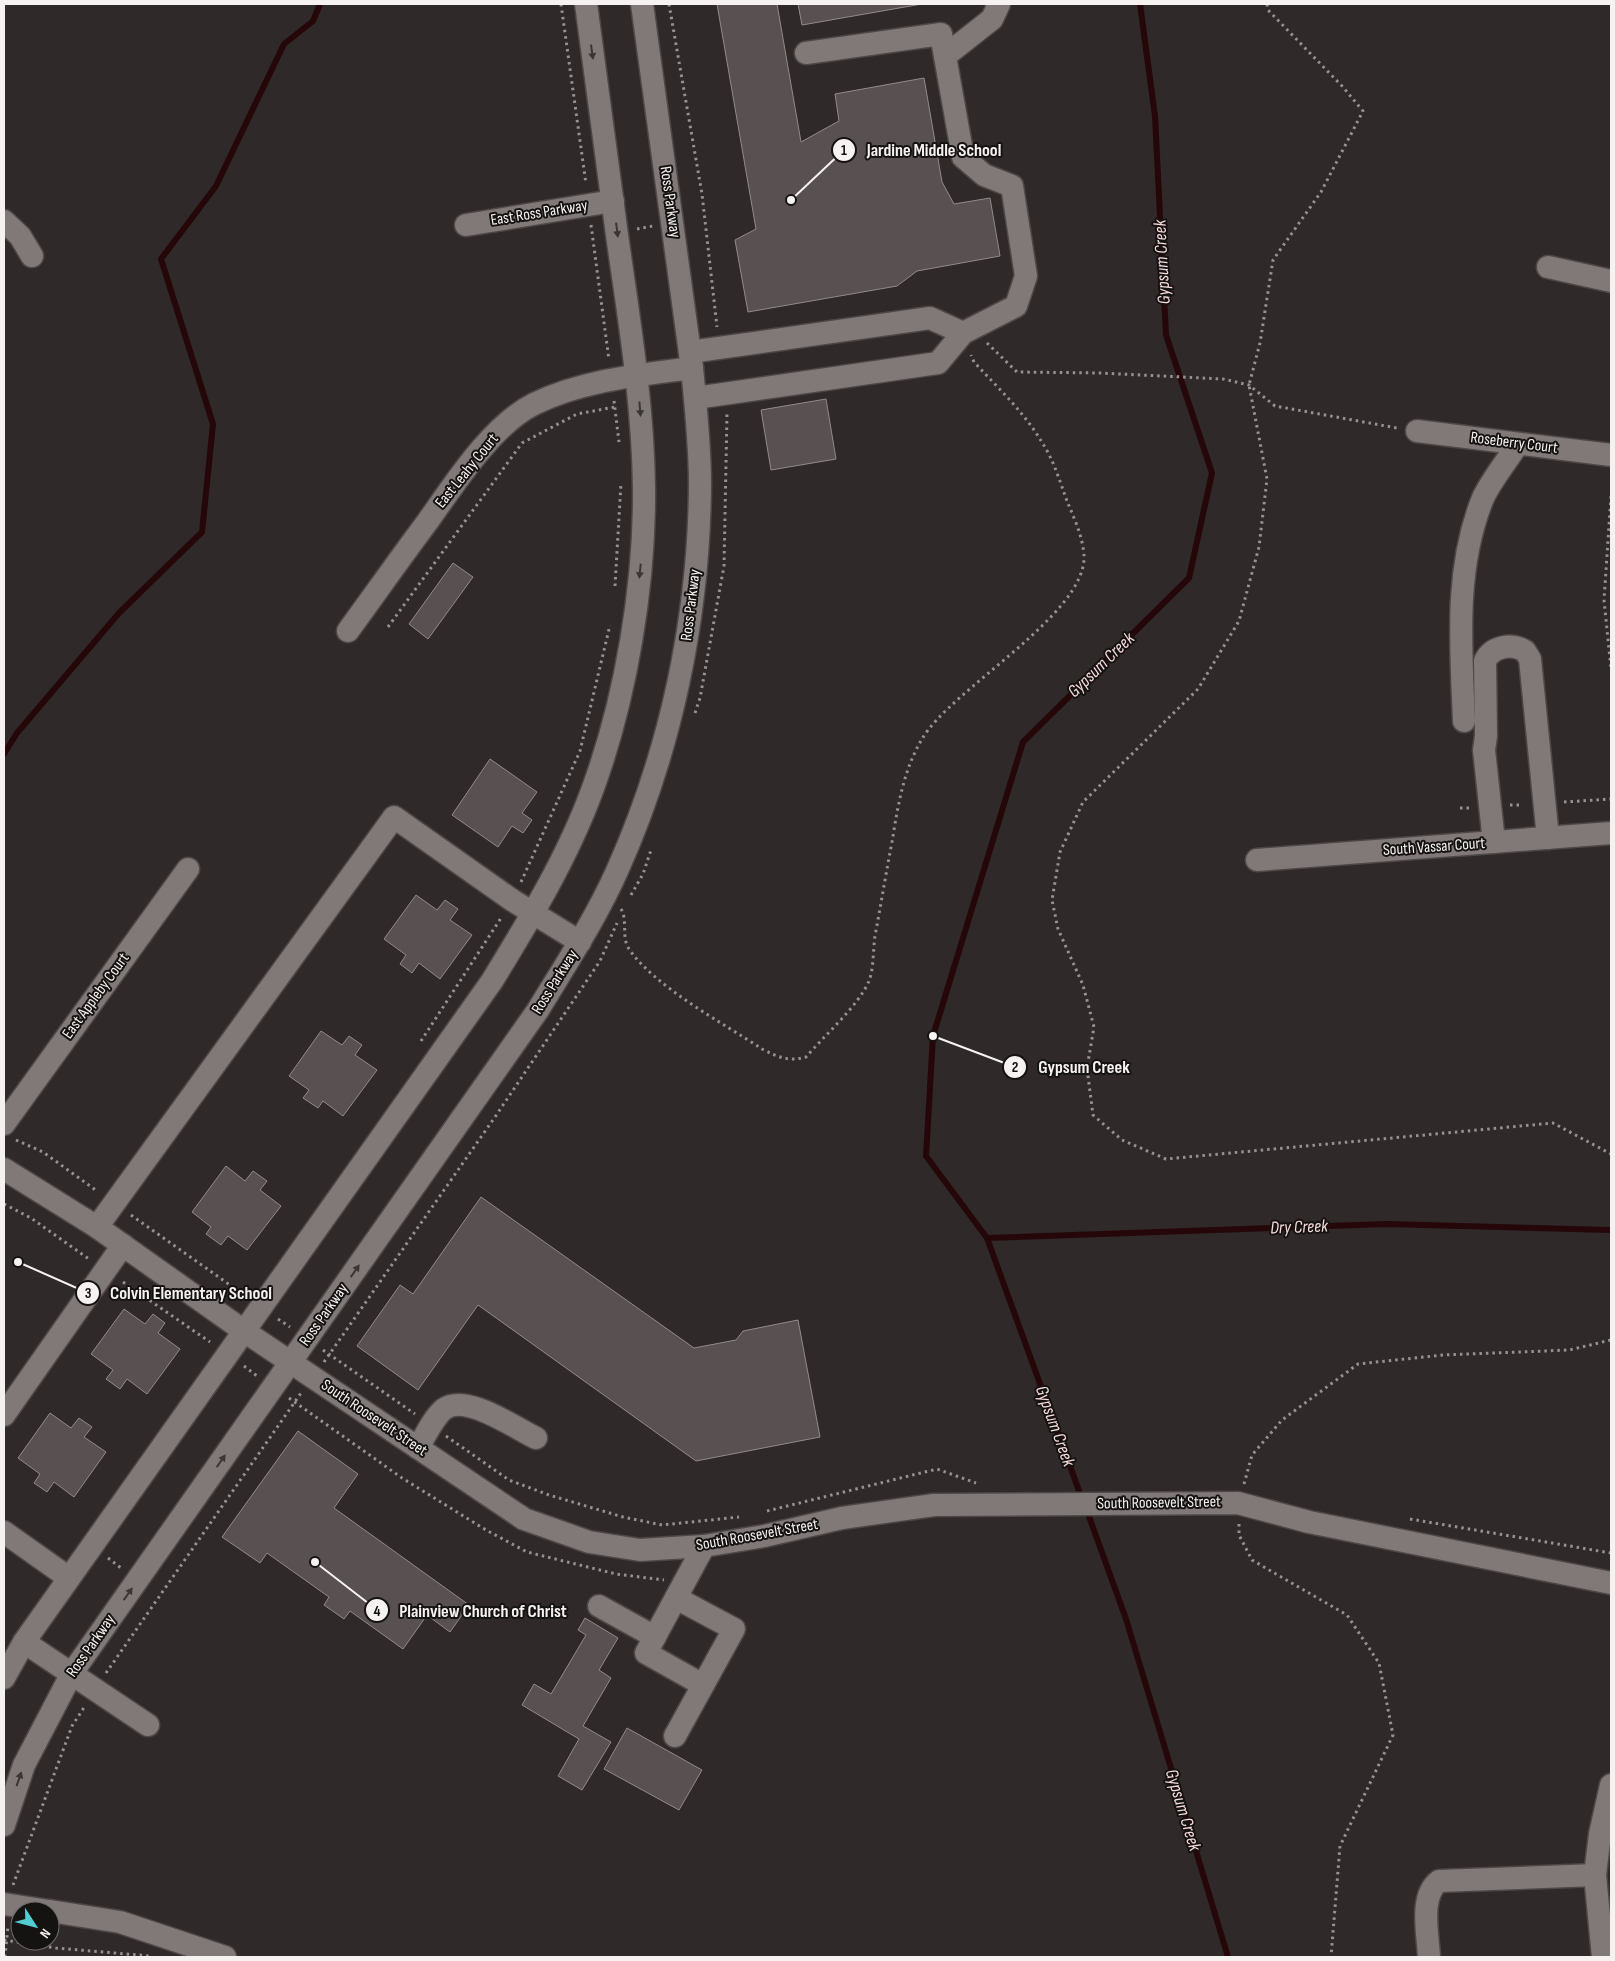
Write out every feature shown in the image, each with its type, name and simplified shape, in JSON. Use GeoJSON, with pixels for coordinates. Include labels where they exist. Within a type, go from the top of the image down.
{"type":"FeatureCollection","features":[{"type":"Feature","properties":{"kind":"street"},"geometry":{"type":"LineString","coordinates":[[4,1678],[24,1642],[244,1331],[252,1300],[492,981],[534,913],[565,854],[594,787],[614,715],[627,657],[637,598],[643,536],[644,488],[637,375],[586,4]]}},
{"type":"Feature","properties":{"kind":"street","name":"Ross Parkway"},"geometry":{"type":"LineString","coordinates":[[4,1825],[24,1765],[72,1673],[538,1010],[580,942],[603,899],[642,810],[677,693],[687,641],[695,585],[700,484],[691,360],[674,223],[642,4]]}},
{"type":"Feature","properties":{"kind":"street"},"geometry":{"type":"LineString","coordinates":[[945,56],[992,19],[999,4]]}},
{"type":"Feature","properties":{"kind":"street"},"geometry":{"type":"LineString","coordinates":[[695,398],[938,363],[963,333],[1016,306],[1026,276],[1012,186],[984,175],[963,157],[941,34],[806,53]]}},
{"type":"Feature","properties":{"kind":"street","name":"East Ross Parkway"},"geometry":{"type":"LineString","coordinates":[[466,225],[613,201]]}},
{"type":"Feature","properties":{"kind":"street"},"geometry":{"type":"LineString","coordinates":[[4,221],[20,236],[32,256]]}},
{"type":"Feature","properties":{"kind":"street"},"geometry":{"type":"LineString","coordinates":[[1548,267],[1611,281]]}},
{"type":"Feature","properties":{"kind":"street","name":"East Leahy Court"},"geometry":{"type":"LineString","coordinates":[[348,631],[468,466],[502,428],[533,404],[576,388],[637,375],[691,360],[930,318],[963,333]]}},
{"type":"Feature","properties":{"kind":"street","name":"Roseberry Court"},"geometry":{"type":"LineString","coordinates":[[1417,431],[1611,455]]}},
{"type":"Feature","properties":{"kind":"street"},"geometry":{"type":"LineString","coordinates":[[1464,721],[1460,621],[1465,567],[1472,531],[1484,496],[1518,444]]}},
{"type":"Feature","properties":{"kind":"street"},"geometry":{"type":"LineString","coordinates":[[1494,842],[1484,750],[1486,736],[1486,661],[1488,655],[1511,646],[1525,651],[1530,659],[1548,838]]}},
{"type":"Feature","properties":{"kind":"street"},"geometry":{"type":"LineString","coordinates":[[97,1227],[394,817],[534,913],[580,942]]}},
{"type":"Feature","properties":{"kind":"street","name":"South Vassar Court"},"geometry":{"type":"LineString","coordinates":[[1257,860],[1611,833]]}},
{"type":"Feature","properties":{"kind":"street","name":"East Appleby Court"},"geometry":{"type":"LineString","coordinates":[[4,1124],[188,869]]}},
{"type":"Feature","properties":{"kind":"street","name":"South Roosevelt Street"},"geometry":{"type":"LineString","coordinates":[[4,1169],[97,1227],[244,1331],[524,1520],[589,1542],[640,1550],[704,1546],[764,1536],[842,1518],[934,1505],[1238,1502],[1308,1522],[1611,1584]]}},
{"type":"Feature","properties":{"kind":"street"},"geometry":{"type":"LineString","coordinates":[[4,1415],[123,1245]]}},
{"type":"Feature","properties":{"kind":"street"},"geometry":{"type":"LineString","coordinates":[[418,1448],[443,1410],[456,1404],[472,1405],[536,1438]]}},
{"type":"Feature","properties":{"kind":"street"},"geometry":{"type":"LineString","coordinates":[[4,1532],[69,1578]]}},
{"type":"Feature","properties":{"kind":"street"},"geometry":{"type":"LineString","coordinates":[[703,1685],[646,1653],[655,1637],[674,1589],[704,1546]]}},
{"type":"Feature","properties":{"kind":"street"},"geometry":{"type":"LineString","coordinates":[[674,1589],[734,1629],[675,1736]]}},
{"type":"Feature","properties":{"kind":"street"},"geometry":{"type":"LineString","coordinates":[[599,1606],[655,1637]]}},
{"type":"Feature","properties":{"kind":"street"},"geometry":{"type":"LineString","coordinates":[[24,1642],[148,1725]]}},
{"type":"Feature","properties":{"kind":"street"},"geometry":{"type":"LineString","coordinates":[[1602,1957],[1595,1875],[1600,1834],[1611,1785]]}},
{"type":"Feature","properties":{"kind":"street"},"geometry":{"type":"LineString","coordinates":[[1429,1957],[1427,1898],[1431,1887],[1439,1882],[1595,1875]]}},
{"type":"Feature","properties":{"kind":"street"},"geometry":{"type":"LineString","coordinates":[[60,1913],[120,1922],[225,1957]]}},
{"type":"Feature","properties":{"kind":"path"},"geometry":{"type":"LineString","coordinates":[[1267,4],[1268,10],[1342,86],[1363,111],[1322,192],[1272,260],[1260,343],[1249,385],[1267,479],[1259,547],[1239,621],[1198,689],[1083,802],[1060,852],[1052,900],[1058,929],[1083,984],[1094,1027],[1087,1068],[1093,1115],[1122,1140],[1166,1159],[1553,1123],[1611,1154]]}},
{"type":"Feature","properties":{"kind":"path"},"geometry":{"type":"LineString","coordinates":[[617,232],[674,223]]}},
{"type":"Feature","properties":{"kind":"path"},"geometry":{"type":"LineString","coordinates":[[963,333],[988,344],[1017,372],[1100,372],[1223,379],[1249,385],[1275,406],[1417,431]]}},
{"type":"Feature","properties":{"kind":"path"},"geometry":{"type":"LineString","coordinates":[[603,899],[623,910],[624,935],[628,948],[660,982],[762,1049],[779,1058],[793,1061],[806,1057],[863,994],[870,978],[873,945],[901,788],[912,757],[923,737],[940,717],[1014,652],[1054,612],[1073,589],[1082,572],[1084,556],[1078,528],[1045,446],[1033,427],[974,362],[963,333]]}},
{"type":"Feature","properties":{"kind":"path"},"geometry":{"type":"LineString","coordinates":[[388,627],[522,443],[577,414],[615,407]]}},
{"type":"Feature","properties":{"kind":"path"},"geometry":{"type":"LineString","coordinates":[[1611,496],[1604,600],[1611,669]]}},
{"type":"Feature","properties":{"kind":"path"},"geometry":{"type":"LineString","coordinates":[[4,1204],[31,1218],[402,1478],[486,1530],[527,1552],[674,1589]]}},
{"type":"Feature","properties":{"kind":"path"},"geometry":{"type":"LineString","coordinates":[[252,1300],[510,1480],[549,1495],[623,1517],[662,1525],[742,1516]]}},
{"type":"Feature","properties":{"kind":"path"},"geometry":{"type":"LineString","coordinates":[[1331,1957],[1340,1846],[1393,1734],[1379,1663],[1347,1615],[1252,1560],[1239,1535],[1238,1502],[1252,1455],[1282,1420],[1358,1364],[1443,1355],[1569,1350],[1611,1340]]}},
{"type":"Feature","properties":{"kind":"path"},"geometry":{"type":"LineString","coordinates":[[761,1513],[938,1469],[983,1486]]}},
{"type":"Feature","properties":{"kind":"path"},"geometry":{"type":"LineString","coordinates":[[91,1546],[138,1580]]}},
{"type":"Feature","properties":{"kind":"path"},"geometry":{"type":"LineString","coordinates":[[4,1940],[56,1948],[152,1956]]}},
{"type":"Feature","properties":{"kind":"building"},"geometry":{"type":"Polygon","coordinates":[[[717,4],[777,4],[801,142],[839,121],[835,94],[924,78],[942,182],[954,204],[990,198],[1000,256],[917,271],[897,286],[748,312],[735,240],[756,229],[717,4]]]}},
{"type":"Feature","properties":{"kind":"building"},"geometry":{"type":"Polygon","coordinates":[[[798,4],[922,4],[802,25],[798,4]]]}},
{"type":"Feature","properties":{"kind":"building"},"geometry":{"type":"Polygon","coordinates":[[[826,399],[836,459],[771,470],[761,410],[826,399]]]}},
{"type":"Feature","properties":{"kind":"building"},"geometry":{"type":"Polygon","coordinates":[[[453,563],[473,577],[428,639],[409,624],[453,563]]]}},
{"type":"Feature","properties":{"kind":"building"},"geometry":{"type":"Polygon","coordinates":[[[490,759],[537,792],[522,813],[532,820],[523,833],[512,826],[498,847],[452,815],[490,759]]]}},
{"type":"Feature","properties":{"kind":"building"},"geometry":{"type":"Polygon","coordinates":[[[416,895],[437,910],[445,900],[458,909],[450,920],[472,935],[440,979],[419,963],[412,973],[400,964],[406,955],[384,939],[416,895]]]}},
{"type":"Feature","properties":{"kind":"building"},"geometry":{"type":"Polygon","coordinates":[[[321,1031],[342,1045],[349,1036],[362,1045],[355,1055],[377,1070],[343,1116],[323,1101],[318,1108],[303,1098],[309,1090],[289,1076],[321,1031]]]}},
{"type":"Feature","properties":{"kind":"building"},"geometry":{"type":"Polygon","coordinates":[[[226,1166],[245,1181],[253,1171],[267,1181],[260,1190],[281,1206],[247,1250],[228,1236],[221,1245],[206,1234],[211,1227],[192,1212],[226,1166]]]}},
{"type":"Feature","properties":{"kind":"building"},"geometry":{"type":"Polygon","coordinates":[[[481,1197],[694,1348],[736,1340],[743,1331],[798,1320],[820,1437],[696,1461],[478,1305],[418,1390],[357,1346],[400,1285],[413,1294],[481,1197]]]}},
{"type":"Feature","properties":{"kind":"building"},"geometry":{"type":"Polygon","coordinates":[[[124,1309],[145,1324],[153,1314],[165,1323],[158,1333],[180,1349],[147,1394],[127,1379],[120,1389],[106,1379],[113,1370],[91,1354],[124,1309]]]}},
{"type":"Feature","properties":{"kind":"building"},"geometry":{"type":"Polygon","coordinates":[[[50,1413],[71,1428],[79,1418],[92,1427],[84,1437],[106,1452],[74,1497],[54,1482],[47,1492],[34,1483],[40,1474],[18,1458],[50,1413]]]}},
{"type":"Feature","properties":{"kind":"building"},"geometry":{"type":"Polygon","coordinates":[[[298,1431],[358,1474],[334,1508],[469,1605],[450,1632],[427,1615],[403,1649],[350,1611],[344,1619],[324,1605],[329,1597],[267,1553],[260,1563],[222,1537],[298,1431]]]}},
{"type":"Feature","properties":{"kind":"building"},"geometry":{"type":"Polygon","coordinates":[[[585,1618],[618,1638],[599,1670],[611,1678],[583,1726],[611,1742],[582,1790],[558,1776],[579,1739],[522,1705],[534,1684],[551,1694],[586,1635],[578,1630],[585,1618]]]}},
{"type":"Feature","properties":{"kind":"building"},"geometry":{"type":"Polygon","coordinates":[[[627,1728],[702,1770],[679,1810],[604,1769],[627,1728]]]}},
{"type":"Feature","properties":{"kind":"waterway"},"geometry":{"type":"LineString","coordinates":[[4,754],[17,733],[119,613],[202,532],[213,424],[161,259],[216,186],[284,44],[313,21],[320,4]]}},
{"type":"Feature","properties":{"kind":"waterway","name":"Gypsum Creek"},"geometry":{"type":"LineString","coordinates":[[1082,1499],[987,1238],[926,1156],[933,1036],[1023,742],[1189,578],[1212,473],[1166,335],[1155,116],[1140,4]]}},
{"type":"Feature","properties":{"kind":"waterway","name":"Dry Creek"},"geometry":{"type":"LineString","coordinates":[[987,1238],[1387,1224],[1611,1230]]}},
{"type":"Feature","properties":{"kind":"waterway","name":"Gypsum Creek"},"geometry":{"type":"LineString","coordinates":[[1086,1508],[1126,1619],[1228,1957]]}},
{"type":"Feature","properties":{"kind":"place","name":"Jardine Middle School"},"geometry":{"type":"Point","coordinates":[791,200]}},
{"type":"Feature","properties":{"kind":"place","name":"Gypsum Creek"},"geometry":{"type":"Point","coordinates":[933,1036]}},
{"type":"Feature","properties":{"kind":"place","name":"Colvin Elementary School"},"geometry":{"type":"Point","coordinates":[18,1262]}},
{"type":"Feature","properties":{"kind":"place","name":"Plainview Church of Christ"},"geometry":{"type":"Point","coordinates":[315,1562]}}]}
